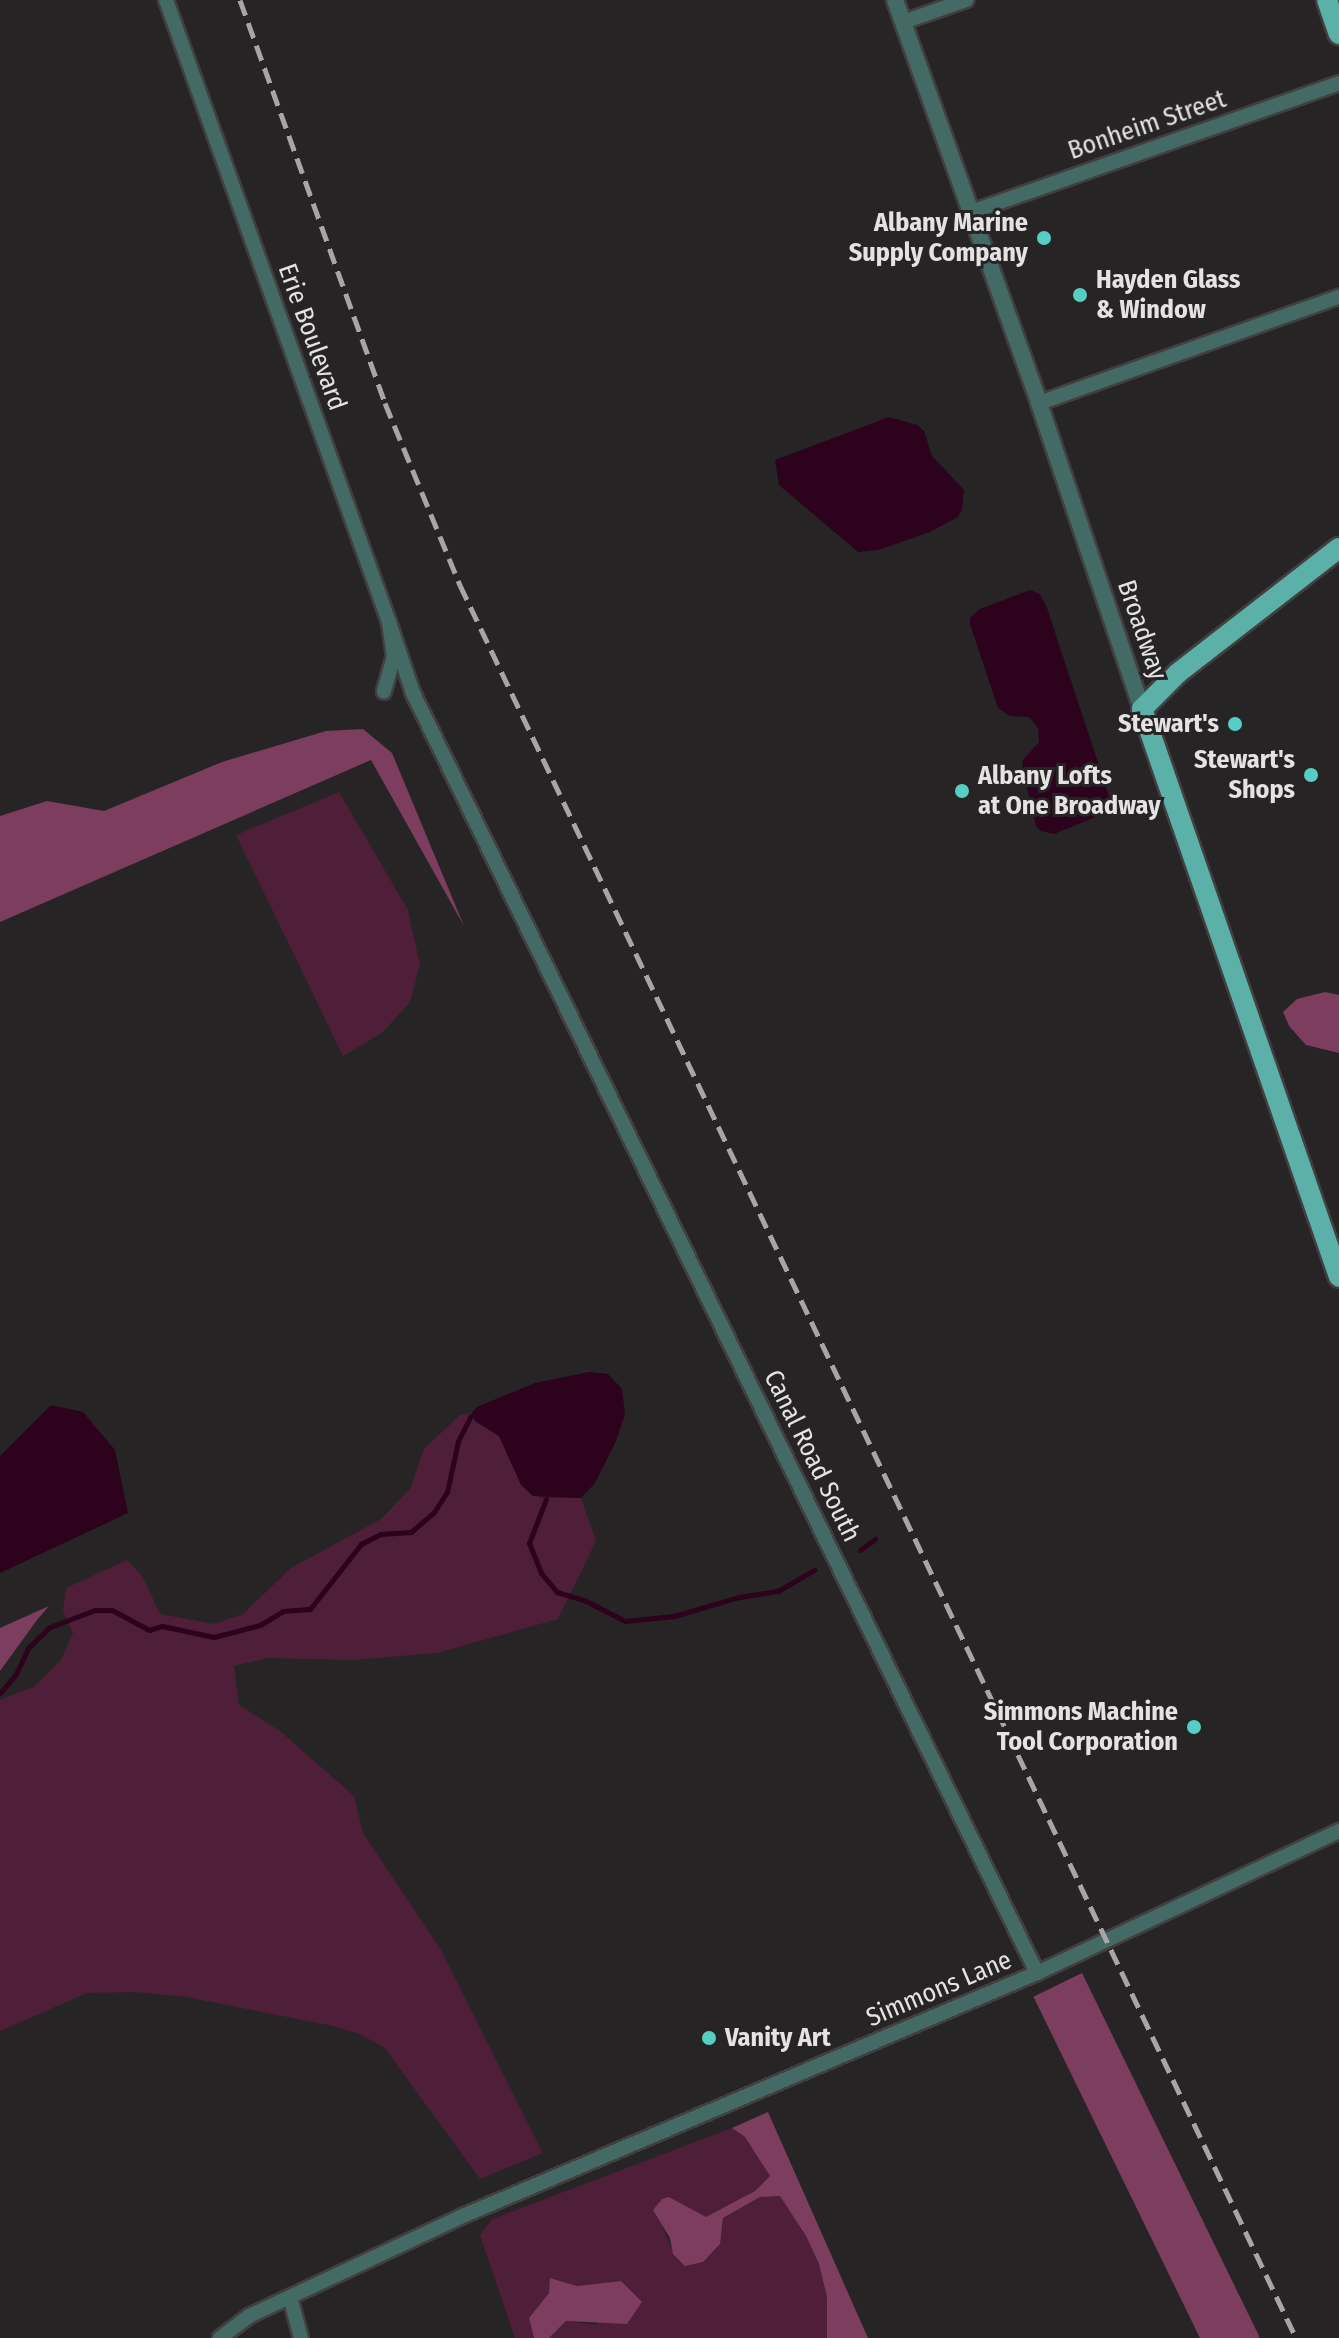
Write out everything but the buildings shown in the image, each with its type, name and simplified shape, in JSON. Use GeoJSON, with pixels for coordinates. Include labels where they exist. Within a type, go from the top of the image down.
{"type":"FeatureCollection","features":[{"type":"Feature","properties":{"kind":"main road"},"geometry":{"type":"LineString","coordinates":[[1327,0],[1339,34]]}},
{"type":"Feature","properties":{"kind":"main road"},"geometry":{"type":"LineString","coordinates":[[1142,709],[1178,673],[1339,548]]}},
{"type":"Feature","properties":{"kind":"main road","name":"Broadway"},"geometry":{"type":"LineString","coordinates":[[1142,709],[1339,1277]]}},
{"type":"Feature","properties":{"kind":"street","name":"Erie Boulevard"},"geometry":{"type":"LineString","coordinates":[[166,0],[389,622],[394,656],[384,692]]}},
{"type":"Feature","properties":{"kind":"street","name":"Broadway"},"geometry":{"type":"LineString","coordinates":[[895,0],[1039,403],[1142,709]]}},
{"type":"Feature","properties":{"kind":"street"},"geometry":{"type":"LineString","coordinates":[[903,22],[966,0]]}},
{"type":"Feature","properties":{"kind":"street","name":"Bonheim Street"},"geometry":{"type":"LineString","coordinates":[[971,212],[1339,83]]}},
{"type":"Feature","properties":{"kind":"street"},"geometry":{"type":"LineString","coordinates":[[1039,403],[1339,297]]}},
{"type":"Feature","properties":{"kind":"street","name":"Canal Road South"},"geometry":{"type":"LineString","coordinates":[[389,622],[413,693],[1037,1973]]}},
{"type":"Feature","properties":{"kind":"street","name":"Simmons Lane"},"geometry":{"type":"LineString","coordinates":[[220,2338],[242,2320],[465,2215],[1037,1973],[1339,1831]]}},
{"type":"Feature","properties":{"kind":"street"},"geometry":{"type":"LineString","coordinates":[[290,2297],[301,2338]]}},
{"type":"Feature","properties":{"kind":"shaded area"},"geometry":{"type":"Polygon","coordinates":[[[889,417],[917,425],[924,431],[932,456],[964,490],[962,510],[958,517],[930,532],[878,550],[858,552],[779,485],[775,460],[889,417]]]}},
{"type":"Feature","properties":{"kind":"shaded area"},"geometry":{"type":"Polygon","coordinates":[[[1030,590],[1040,594],[1047,608],[1111,802],[1103,814],[1054,834],[1041,831],[1036,826],[1022,768],[1023,760],[1039,742],[1038,728],[1029,717],[1010,716],[998,708],[970,624],[970,618],[980,609],[1030,590]]]}},
{"type":"Feature","properties":{"kind":"shaded area"},"geometry":{"type":"Polygon","coordinates":[[[363,729],[392,753],[464,926],[371,760],[0,922],[0,816],[47,801],[104,811],[222,762],[326,731],[363,729]]]}},
{"type":"Feature","properties":{"kind":"shaded area"},"geometry":{"type":"Polygon","coordinates":[[[339,792],[408,910],[420,965],[410,1002],[382,1033],[343,1056],[236,835],[339,792]]]}},
{"type":"Feature","properties":{"kind":"shaded area"},"geometry":{"type":"Polygon","coordinates":[[[1325,992],[1339,995],[1339,1053],[1306,1045],[1289,1026],[1283,1012],[1297,999],[1325,992]]]}},
{"type":"Feature","properties":{"kind":"shaded area"},"geometry":{"type":"Polygon","coordinates":[[[589,1372],[608,1374],[622,1389],[625,1414],[616,1441],[595,1483],[581,1498],[533,1496],[521,1485],[499,1436],[475,1421],[472,1413],[477,1407],[535,1383],[589,1372]]]}},
{"type":"Feature","properties":{"kind":"shaded area"},"geometry":{"type":"Polygon","coordinates":[[[51,1405],[83,1412],[115,1450],[128,1513],[0,1573],[0,1456],[51,1405]]]}},
{"type":"Feature","properties":{"kind":"shaded area"},"geometry":{"type":"Polygon","coordinates":[[[472,1413],[475,1421],[499,1436],[512,1463],[540,1498],[581,1498],[596,1541],[558,1619],[437,1653],[353,1660],[267,1658],[234,1666],[239,1705],[280,1731],[354,1796],[363,1833],[441,1950],[543,2153],[480,2179],[384,2047],[357,2033],[328,2025],[186,1997],[135,1992],[87,1993],[0,2031],[0,1700],[35,1686],[61,1660],[73,1633],[63,1611],[66,1588],[127,1560],[143,1577],[160,1614],[214,1624],[243,1614],[291,1568],[381,1519],[410,1489],[424,1449],[460,1415],[472,1413]]]}},
{"type":"Feature","properties":{"kind":"shaded area"},"geometry":{"type":"Polygon","coordinates":[[[49,1606],[37,1620],[0,1671],[0,1628],[49,1606]]]}},
{"type":"Feature","properties":{"kind":"shaded area"},"geometry":{"type":"Polygon","coordinates":[[[1082,1973],[1260,2337],[1200,2338],[1033,1997],[1082,1973]]]}},
{"type":"Feature","properties":{"kind":"shaded area"},"geometry":{"type":"Polygon","coordinates":[[[768,2112],[868,2338],[827,2338],[827,2297],[819,2264],[806,2236],[780,2196],[760,2197],[723,2218],[720,2244],[703,2262],[685,2266],[673,2254],[670,2238],[653,2210],[662,2199],[669,2197],[706,2217],[755,2191],[770,2176],[745,2137],[732,2128],[768,2112]]]}},
{"type":"Feature","properties":{"kind":"shaded area"},"geometry":{"type":"Polygon","coordinates":[[[732,2128],[745,2137],[770,2176],[755,2191],[705,2218],[669,2197],[662,2226],[671,2248],[723,2228],[723,2218],[760,2197],[780,2196],[806,2236],[819,2264],[827,2297],[827,2338],[549,2338],[566,2321],[596,2325],[621,2281],[577,2286],[551,2278],[549,2293],[529,2318],[534,2338],[515,2338],[480,2235],[492,2219],[732,2128]]]}},
{"type":"Feature","properties":{"kind":"shaded area"},"geometry":{"type":"Polygon","coordinates":[[[550,2278],[577,2286],[621,2281],[642,2302],[627,2324],[566,2321],[549,2338],[534,2338],[529,2318],[549,2293],[550,2278]]]}},
{"type":"Feature","properties":{"kind":"waterway"},"geometry":{"type":"LineString","coordinates":[[0,1693],[16,1674],[28,1648],[50,1627],[95,1610],[112,1610],[149,1630],[162,1626],[214,1637],[260,1625],[283,1611],[310,1609],[361,1544],[381,1534],[411,1532],[434,1512],[447,1492],[458,1441],[471,1416]]}},
{"type":"Feature","properties":{"kind":"waterway"},"geometry":{"type":"LineString","coordinates":[[546,1499],[529,1543],[541,1573],[557,1592],[584,1600],[625,1621],[674,1616],[739,1597],[778,1591],[814,1570]]}},
{"type":"Feature","properties":{"kind":"waterway"},"geometry":{"type":"LineString","coordinates":[[860,1550],[875,1539]]}},
{"type":"Feature","properties":{"kind":"railway"},"geometry":{"type":"LineString","coordinates":[[240,0],[385,403],[460,585],[1296,2338]]}},
{"type":"Feature","properties":{"kind":"place","name":"Albany Marine Supply Company"},"geometry":{"type":"Point","coordinates":[1044,238]}},
{"type":"Feature","properties":{"kind":"place","name":"Hayden Glass & Window"},"geometry":{"type":"Point","coordinates":[1080,295]}},
{"type":"Feature","properties":{"kind":"place","name":"Stewart's"},"geometry":{"type":"Point","coordinates":[1235,724]}},
{"type":"Feature","properties":{"kind":"place","name":"Stewart's Shops"},"geometry":{"type":"Point","coordinates":[1311,775]}},
{"type":"Feature","properties":{"kind":"place","name":"Albany Lofts at One Broadway"},"geometry":{"type":"Point","coordinates":[962,791]}},
{"type":"Feature","properties":{"kind":"place","name":"Simmons Machine Tool Corporation"},"geometry":{"type":"Point","coordinates":[1194,1727]}},
{"type":"Feature","properties":{"kind":"place","name":"Vanity Art"},"geometry":{"type":"Point","coordinates":[709,2038]}}]}
